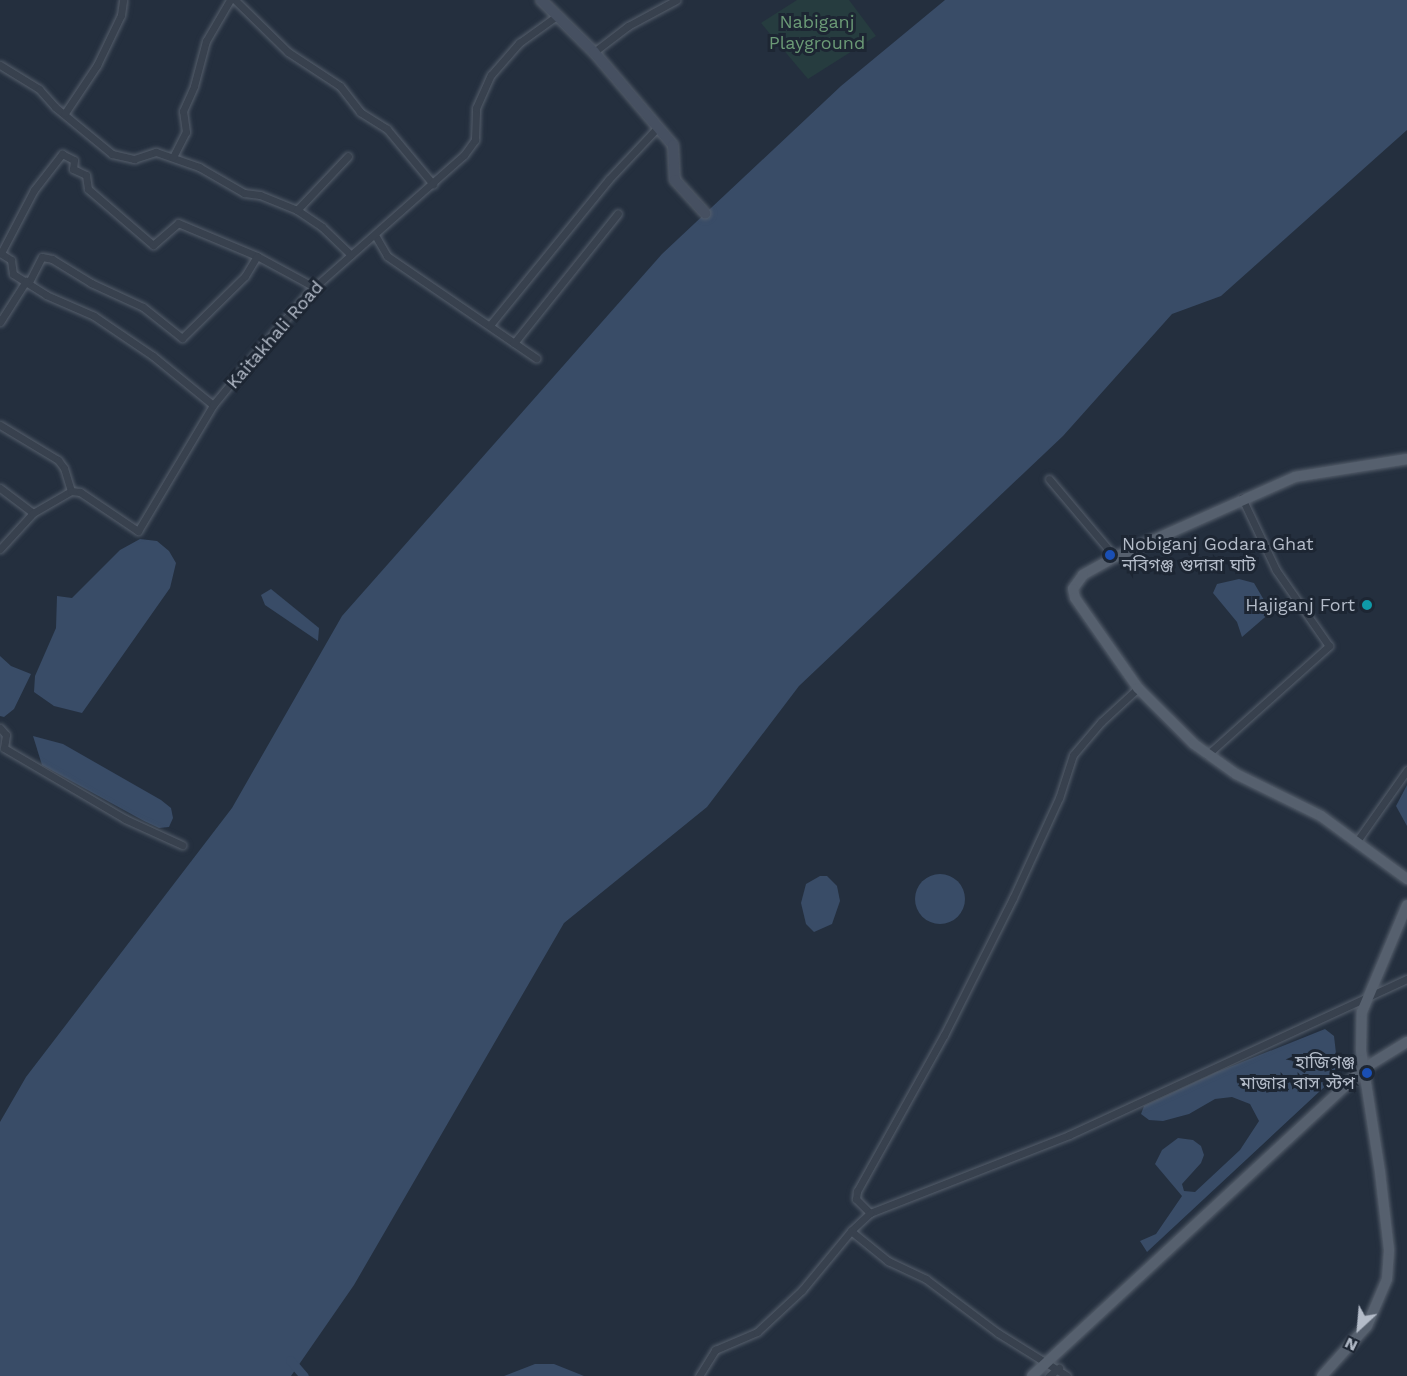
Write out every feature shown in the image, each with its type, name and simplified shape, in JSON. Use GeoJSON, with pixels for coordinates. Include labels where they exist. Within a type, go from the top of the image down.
{"type":"FeatureCollection","features":[{"type":"Feature","properties":{"kind":"main road"},"geometry":{"type":"LineString","coordinates":[[542,0],[594,52],[675,149],[675,180],[705,213]]}},
{"type":"Feature","properties":{"kind":"main road"},"geometry":{"type":"LineString","coordinates":[[1407,459],[1296,477],[1242,498],[1115,557],[1083,575],[1074,589],[1075,598],[1138,688],[1207,755],[1321,816],[1407,879]]}},
{"type":"Feature","properties":{"kind":"main road"},"geometry":{"type":"LineString","coordinates":[[1322,1376],[1367,1326],[1387,1279],[1389,1250],[1380,1172],[1363,1069],[1365,999],[1407,905]]}},
{"type":"Feature","properties":{"kind":"main road"},"geometry":{"type":"LineString","coordinates":[[1032,1376],[1363,1069],[1407,1042]]}},
{"type":"Feature","properties":{"kind":"street"},"geometry":{"type":"LineString","coordinates":[[64,113],[97,65],[121,15],[123,0]]}},
{"type":"Feature","properties":{"kind":"street"},"geometry":{"type":"LineString","coordinates":[[173,157],[186,132],[183,111],[194,86],[206,41],[230,0]]}},
{"type":"Feature","properties":{"kind":"street"},"geometry":{"type":"LineString","coordinates":[[235,0],[288,52],[340,86],[360,112],[387,129],[434,184]]}},
{"type":"Feature","properties":{"kind":"street"},"geometry":{"type":"LineString","coordinates":[[594,52],[659,4],[676,0]]}},
{"type":"Feature","properties":{"kind":"street","name":"Kaitakhali Road"},"geometry":{"type":"LineString","coordinates":[[71,491],[80,492],[138,531],[213,405],[314,287],[434,184],[475,140],[476,108],[502,59],[558,15]]}},
{"type":"Feature","properties":{"kind":"street"},"geometry":{"type":"LineString","coordinates":[[0,65],[39,88],[112,154],[134,159],[156,152],[199,167],[244,193],[260,195],[297,210],[322,227],[351,255]]}},
{"type":"Feature","properties":{"kind":"street"},"geometry":{"type":"LineString","coordinates":[[490,325],[609,178],[657,128]]}},
{"type":"Feature","properties":{"kind":"street"},"geometry":{"type":"LineString","coordinates":[[213,405],[169,368],[94,316],[46,295],[13,274],[11,260],[0,253],[34,190],[62,154],[74,160],[73,169],[86,176],[88,189],[153,244],[178,223],[257,256],[314,287]]}},
{"type":"Feature","properties":{"kind":"street"},"geometry":{"type":"LineString","coordinates":[[297,210],[348,156]]}},
{"type":"Feature","properties":{"kind":"street"},"geometry":{"type":"LineString","coordinates":[[514,342],[618,213]]}},
{"type":"Feature","properties":{"kind":"street"},"geometry":{"type":"LineString","coordinates":[[375,235],[387,256],[536,358]]}},
{"type":"Feature","properties":{"kind":"street"},"geometry":{"type":"LineString","coordinates":[[0,322],[42,257],[52,259],[97,286],[143,307],[182,338],[245,276],[257,256]]}},
{"type":"Feature","properties":{"kind":"street"},"geometry":{"type":"LineString","coordinates":[[0,424],[57,460],[64,468],[71,491],[33,513],[0,549]]}},
{"type":"Feature","properties":{"kind":"street"},"geometry":{"type":"LineString","coordinates":[[1049,479],[1115,557]]}},
{"type":"Feature","properties":{"kind":"street"},"geometry":{"type":"LineString","coordinates":[[0,489],[33,513]]}},
{"type":"Feature","properties":{"kind":"street"},"geometry":{"type":"LineString","coordinates":[[1207,755],[1329,646],[1276,570],[1242,498]]}},
{"type":"Feature","properties":{"kind":"street"},"geometry":{"type":"LineString","coordinates":[[870,1214],[856,1199],[857,1191],[944,1035],[1013,898],[1059,798],[1073,755],[1101,722],[1138,688]]}},
{"type":"Feature","properties":{"kind":"street"},"geometry":{"type":"LineString","coordinates":[[0,728],[6,735],[4,748],[13,754],[125,819],[182,845]]}},
{"type":"Feature","properties":{"kind":"street"},"geometry":{"type":"LineString","coordinates":[[1357,841],[1407,770]]}},
{"type":"Feature","properties":{"kind":"street"},"geometry":{"type":"LineString","coordinates":[[699,1376],[715,1350],[757,1332],[802,1290],[851,1230],[870,1214],[1069,1135],[1407,979]]}},
{"type":"Feature","properties":{"kind":"street"},"geometry":{"type":"LineString","coordinates":[[851,1230],[888,1261],[926,1278],[998,1333],[1059,1368],[1067,1376]]}},
{"type":"Feature","properties":{"kind":"street"},"geometry":{"type":"LineString","coordinates":[[1049,1376],[1059,1368]]}},
{"type":"Feature","properties":{"kind":"green space","name":"Nabiganj Playground"},"geometry":{"type":"Polygon","coordinates":[[[797,0],[849,0],[876,36],[808,79],[761,23],[797,0]]]}},
{"type":"Feature","properties":{"kind":"water"},"geometry":{"type":"Polygon","coordinates":[[[945,0],[1407,0],[1407,130],[1221,296],[1172,314],[1063,436],[799,686],[707,807],[564,923],[354,1285],[291,1376],[0,1376],[0,1122],[26,1077],[232,808],[342,616],[662,254],[841,86],[945,0]]]}},
{"type":"Feature","properties":{"kind":"water"},"geometry":{"type":"Polygon","coordinates":[[[140,539],[157,541],[169,551],[176,563],[170,588],[82,713],[54,706],[34,692],[35,676],[56,628],[57,596],[72,598],[120,550],[140,539]]]}},
{"type":"Feature","properties":{"kind":"water"},"geometry":{"type":"Polygon","coordinates":[[[1239,579],[1254,583],[1271,612],[1242,637],[1237,622],[1213,593],[1217,584],[1239,579]]]}},
{"type":"Feature","properties":{"kind":"water"},"geometry":{"type":"Polygon","coordinates":[[[271,589],[319,628],[318,641],[265,605],[261,595],[271,589]]]}},
{"type":"Feature","properties":{"kind":"water"},"geometry":{"type":"Polygon","coordinates":[[[0,656],[11,666],[31,674],[14,709],[4,717],[0,716],[0,656]]]}},
{"type":"Feature","properties":{"kind":"water"},"geometry":{"type":"Polygon","coordinates":[[[33,736],[63,744],[161,800],[171,808],[173,818],[169,827],[159,828],[144,821],[42,765],[33,736]]]}},
{"type":"Feature","properties":{"kind":"water"},"geometry":{"type":"Polygon","coordinates":[[[1407,785],[1407,826],[1396,806],[1407,785]]]}},
{"type":"Feature","properties":{"kind":"water"},"geometry":{"type":"Polygon","coordinates":[[[935,874],[945,874],[958,881],[965,894],[965,904],[958,917],[945,924],[935,924],[926,920],[919,913],[915,904],[915,894],[919,885],[926,878],[935,874]]]}},
{"type":"Feature","properties":{"kind":"water"},"geometry":{"type":"Polygon","coordinates":[[[820,876],[827,876],[837,886],[840,901],[832,924],[814,932],[806,924],[801,903],[806,884],[820,876]]]}},
{"type":"Feature","properties":{"kind":"water"},"geometry":{"type":"Polygon","coordinates":[[[1325,1029],[1334,1036],[1337,1062],[1334,1078],[1147,1252],[1140,1241],[1156,1234],[1182,1196],[1155,1164],[1162,1150],[1178,1138],[1193,1140],[1201,1146],[1204,1155],[1201,1163],[1182,1184],[1184,1191],[1195,1192],[1240,1150],[1259,1121],[1250,1104],[1232,1097],[1215,1099],[1189,1114],[1163,1121],[1149,1120],[1141,1114],[1144,1106],[1217,1072],[1325,1029]]]}},
{"type":"Feature","properties":{"kind":"water"},"geometry":{"type":"Polygon","coordinates":[[[535,1364],[554,1364],[584,1376],[504,1376],[535,1364]]]}},
{"type":"Feature","properties":{"kind":"waterway"},"geometry":{"type":"LineString","coordinates":[[290,1360],[304,1376]]}},
{"type":"Feature","properties":{"kind":"place","name":"Nobiganj Godara Ghat নবিগঞ্জ গুদারা ঘাট"},"geometry":{"type":"Point","coordinates":[1110,555]}},
{"type":"Feature","properties":{"kind":"place","name":"Hajiganj Fort"},"geometry":{"type":"Point","coordinates":[1367,605]}},
{"type":"Feature","properties":{"kind":"place","name":"হাজিগঞ্জ মাজার বাস স্টপ"},"geometry":{"type":"Point","coordinates":[1367,1073]}}]}
